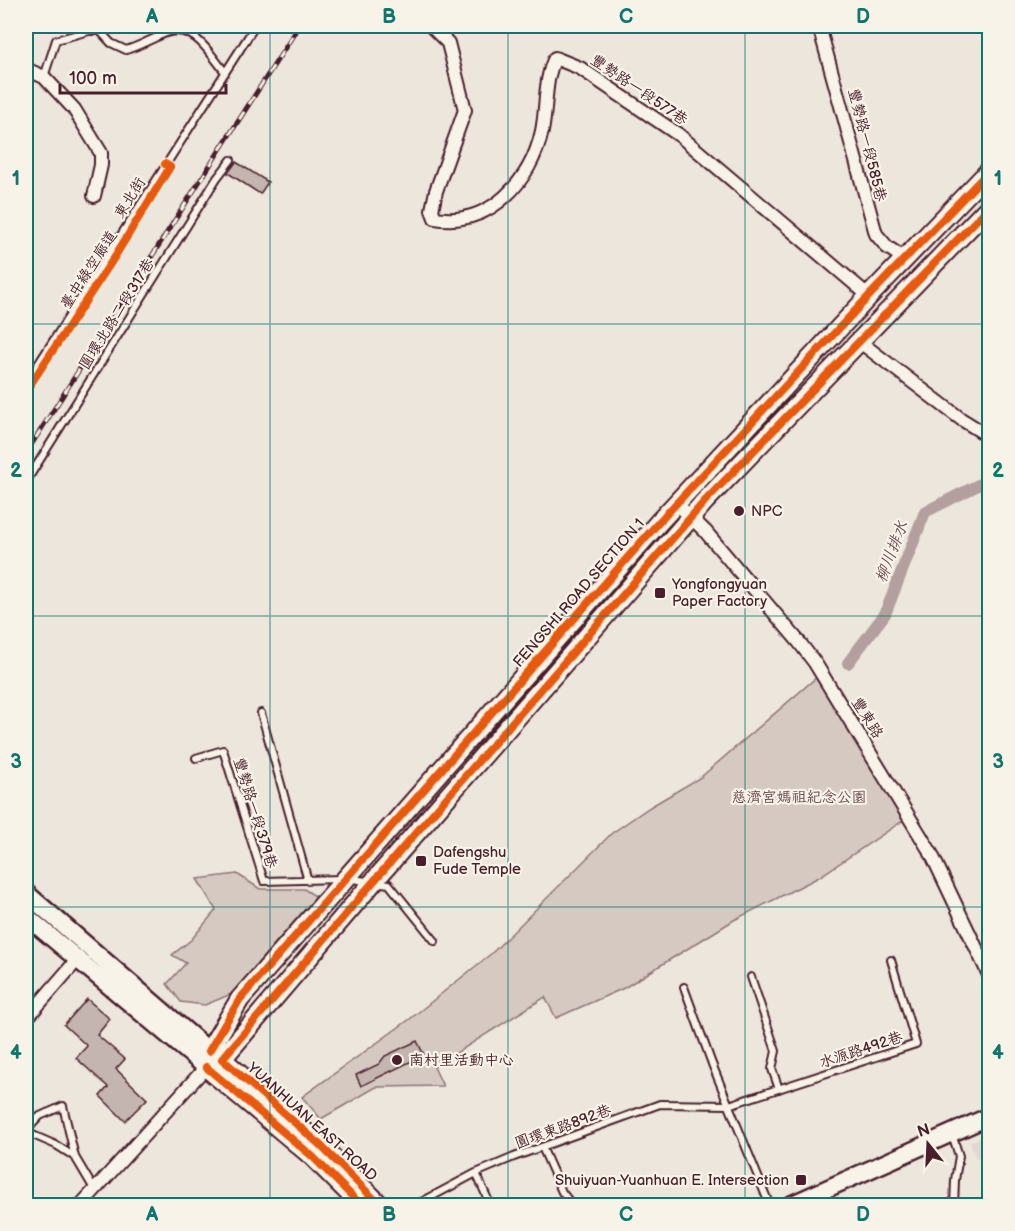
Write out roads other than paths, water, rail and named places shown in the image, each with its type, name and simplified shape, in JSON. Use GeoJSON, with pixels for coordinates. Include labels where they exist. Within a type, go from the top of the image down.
{"type":"FeatureCollection","features":[{"type":"Feature","properties":{"kind":"main road","name":"FENGSHI ROAD SECTION 1"},"geometry":{"type":"LineString","coordinates":[[213,1059],[240,999],[676,503],[868,296],[990,170]]}},
{"type":"Feature","properties":{"kind":"main road","name":"FENGSHI ROAD SECTION 1"},"geometry":{"type":"LineString","coordinates":[[213,1059],[374,881],[705,501],[990,206]]}},
{"type":"Feature","properties":{"kind":"main road","name":"YUANHUAN EAST ROAD"},"geometry":{"type":"LineString","coordinates":[[213,1059],[363,1206]]}},
{"type":"Feature","properties":{"kind":"main road","name":"YUANHUAN EAST ROAD"},"geometry":{"type":"LineString","coordinates":[[213,1059],[325,1150],[381,1206]]}},
{"type":"Feature","properties":{"kind":"street","name":"豐勢路一段577巷"},"geometry":{"type":"LineString","coordinates":[[431,26],[448,43],[465,110],[436,191],[432,210],[435,218],[452,220],[482,213],[498,204],[528,170],[537,151],[543,128],[550,68],[555,58],[580,68],[679,135],[868,296]]}},
{"type":"Feature","properties":{"kind":"street","name":"豐勢路一段585巷"},"geometry":{"type":"LineString","coordinates":[[819,26],[876,234],[887,247],[905,259]]}},
{"type":"Feature","properties":{"kind":"street"},"geometry":{"type":"LineString","coordinates":[[26,69],[44,77],[74,109],[102,153],[94,196]]}},
{"type":"Feature","properties":{"kind":"street"},"geometry":{"type":"LineString","coordinates":[[860,342],[961,419],[990,437]]}},
{"type":"Feature","properties":{"kind":"street","name":"豐東路"},"geometry":{"type":"LineString","coordinates":[[676,503],[692,517],[815,663],[931,854],[990,977]]}},
{"type":"Feature","properties":{"kind":"street"},"geometry":{"type":"LineString","coordinates":[[26,893],[213,1059]]}},
{"type":"Feature","properties":{"kind":"street"},"geometry":{"type":"LineString","coordinates":[[26,916],[77,960],[213,1059]]}},
{"type":"Feature","properties":{"kind":"street"},"geometry":{"type":"LineString","coordinates":[[26,1019],[77,960]]}},
{"type":"Feature","properties":{"kind":"street","name":"FENGSHI ROAD SECTION 1"},"geometry":{"type":"LineString","coordinates":[[80,1206],[213,1059]]}},
{"type":"Feature","properties":{"kind":"street"},"geometry":{"type":"LineString","coordinates":[[788,1206],[990,1116]]}},
{"type":"Feature","properties":{"kind":"lane","name":"東北街"},"geometry":{"type":"LineString","coordinates":[[26,383],[255,26]]}},
{"type":"Feature","properties":{"kind":"lane"},"geometry":{"type":"LineString","coordinates":[[44,77],[56,40],[90,28],[100,31],[111,43],[126,50],[167,33],[187,32],[199,40],[225,72]]}},
{"type":"Feature","properties":{"kind":"lane","name":"圓環北路二段317巷"},"geometry":{"type":"LineString","coordinates":[[26,482],[217,178],[231,160]]}},
{"type":"Feature","properties":{"kind":"lane"},"geometry":{"type":"LineString","coordinates":[[261,713],[308,881]]}},
{"type":"Feature","properties":{"kind":"lane","name":"豐勢路一段379巷"},"geometry":{"type":"LineString","coordinates":[[196,758],[223,750],[264,881],[347,878],[374,881]]}},
{"type":"Feature","properties":{"kind":"lane"},"geometry":{"type":"LineString","coordinates":[[374,881],[389,884],[435,941]]}},
{"type":"Feature","properties":{"kind":"lane","name":"水源路492巷"},"geometry":{"type":"LineString","coordinates":[[729,1105],[916,1044],[891,960]]}},
{"type":"Feature","properties":{"kind":"lane"},"geometry":{"type":"LineString","coordinates":[[751,977],[776,1051],[772,1069],[779,1089]]}},
{"type":"Feature","properties":{"kind":"lane"},"geometry":{"type":"LineString","coordinates":[[684,987],[770,1206]]}},
{"type":"Feature","properties":{"kind":"lane","name":"圓環東路892巷"},"geometry":{"type":"LineString","coordinates":[[414,1206],[476,1173],[660,1104],[729,1105]]}},
{"type":"Feature","properties":{"kind":"lane"},"geometry":{"type":"LineString","coordinates":[[75,1157],[56,1145],[26,1132],[40,1116],[63,1106],[75,1157],[93,1189]]}},
{"type":"Feature","properties":{"kind":"lane"},"geometry":{"type":"LineString","coordinates":[[952,1133],[959,1156],[954,1206]]}},
{"type":"Feature","properties":{"kind":"lane"},"geometry":{"type":"LineString","coordinates":[[543,1147],[562,1192],[573,1206]]}},
{"type":"Feature","properties":{"kind":"lane"},"geometry":{"type":"LineString","coordinates":[[476,1173],[491,1206]]}},
{"type":"Feature","properties":{"kind":"waterway","name":"柳川排水"},"geometry":{"type":"LineString","coordinates":[[848,663],[885,614],[925,512],[990,479]]}},
{"type":"Feature","properties":{"kind":"railway"},"geometry":{"type":"LineString","coordinates":[[26,453],[299,26]]}},
{"type":"Feature","properties":{"kind":"place","name":"NPC"},"geometry":{"type":"Point","coordinates":[739,511]}},
{"type":"Feature","properties":{"kind":"place","name":"Yongfongyuan Paper Factory"},"geometry":{"type":"Point","coordinates":[660,593]}},
{"type":"Feature","properties":{"kind":"place","name":"Dafengshu Fude Temple"},"geometry":{"type":"Point","coordinates":[421,861]}},
{"type":"Feature","properties":{"kind":"place","name":"南村里活動中心"},"geometry":{"type":"Point","coordinates":[397,1060]}},
{"type":"Feature","properties":{"kind":"place","name":"Shuiyuan-Yuanhuan E. Intersection"},"geometry":{"type":"Point","coordinates":[801,1180]}},
{"type":"Feature","properties":{"kind":"park label","name":"慈濟宮媽祖紀念公園"},"geometry":{"type":"Point","coordinates":[799,797]}}]}
